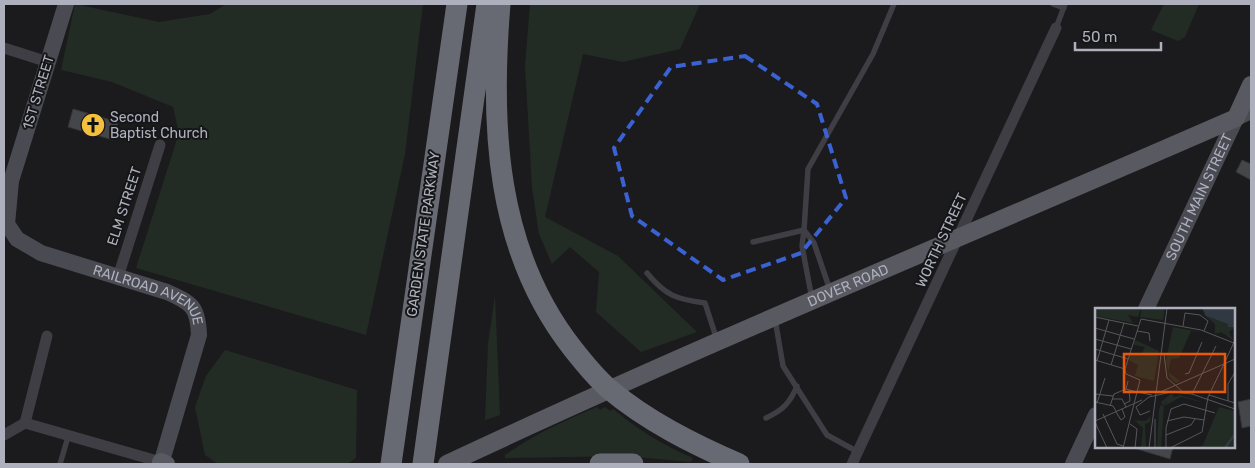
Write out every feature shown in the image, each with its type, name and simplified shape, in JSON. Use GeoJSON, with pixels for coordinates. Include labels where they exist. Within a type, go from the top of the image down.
{"type":"FeatureCollection","features":[{"type":"Feature","properties":{"kind":"highway","name":"GARDEN STATE PARKWAY"},"geometry":{"type":"LineString","coordinates":[[391,457],[456,4]]}},
{"type":"Feature","properties":{"kind":"highway"},"geometry":{"type":"LineString","coordinates":[[423,464],[487,4]]}},
{"type":"Feature","properties":{"kind":"highway"},"geometry":{"type":"LineString","coordinates":[[500,4],[497,62],[498,124],[505,196],[513,231],[526,272],[547,312],[583,362],[608,388],[643,414],[697,446],[739,464]]}},
{"type":"Feature","properties":{"kind":"highway"},"geometry":{"type":"LineString","coordinates":[[600,464],[633,464]]}},
{"type":"Feature","properties":{"kind":"main road","name":"SOUTH MAIN STREET"},"geometry":{"type":"LineString","coordinates":[[1243,114],[1251,85]]}},
{"type":"Feature","properties":{"kind":"main road","name":"DOVER ROAD"},"geometry":{"type":"LineString","coordinates":[[447,464],[608,388],[832,294],[1243,114]]}},
{"type":"Feature","properties":{"kind":"street","name":"1ST STREET"},"geometry":{"type":"LineString","coordinates":[[7,180],[66,4]]}},
{"type":"Feature","properties":{"kind":"street","name":"WORTH STREET"},"geometry":{"type":"LineString","coordinates":[[852,464],[1056,28]]}},
{"type":"Feature","properties":{"kind":"street"},"geometry":{"type":"LineString","coordinates":[[4,48],[48,62]]}},
{"type":"Feature","properties":{"kind":"street","name":"SOUTH MAIN STREET"},"geometry":{"type":"LineString","coordinates":[[1146,308],[1243,114]]}},
{"type":"Feature","properties":{"kind":"street","name":"ELM STREET"},"geometry":{"type":"LineString","coordinates":[[118,277],[160,145]]}},
{"type":"Feature","properties":{"kind":"street","name":"RAILROAD AVENUE"},"geometry":{"type":"LineString","coordinates":[[7,180],[7,224],[17,239],[41,253],[184,300],[194,308],[198,318],[199,335],[163,464]]}},
{"type":"Feature","properties":{"kind":"street"},"geometry":{"type":"LineString","coordinates":[[4,435],[24,423],[47,336]]}},
{"type":"Feature","properties":{"kind":"street"},"geometry":{"type":"LineString","coordinates":[[1073,464],[1095,417]]}},
{"type":"Feature","properties":{"kind":"street"},"geometry":{"type":"LineString","coordinates":[[24,423],[163,464]]}},
{"type":"Feature","properties":{"kind":"lane"},"geometry":{"type":"LineString","coordinates":[[813,302],[802,246],[808,169],[873,54],[894,4]]}},
{"type":"Feature","properties":{"kind":"lane"},"geometry":{"type":"LineString","coordinates":[[1053,4],[1064,6],[1056,28]]}},
{"type":"Feature","properties":{"kind":"lane"},"geometry":{"type":"LineString","coordinates":[[753,242],[804,230]]}},
{"type":"Feature","properties":{"kind":"lane"},"geometry":{"type":"LineString","coordinates":[[804,230],[814,243],[832,294]]}},
{"type":"Feature","properties":{"kind":"lane"},"geometry":{"type":"LineString","coordinates":[[647,273],[660,289],[678,299],[705,303],[718,342]]}},
{"type":"Feature","properties":{"kind":"lane"},"geometry":{"type":"LineString","coordinates":[[775,318],[783,366],[827,435],[858,452]]}},
{"type":"Feature","properties":{"kind":"lane"},"geometry":{"type":"LineString","coordinates":[[766,418],[780,412],[790,403],[797,386]]}},
{"type":"Feature","properties":{"kind":"lane"},"geometry":{"type":"LineString","coordinates":[[60,464],[68,436]]}},
{"type":"Feature","properties":{"kind":"highlighted area"},"geometry":{"type":"Polygon","coordinates":[[[745,56],[817,104],[846,198],[801,253],[723,280],[632,216],[614,148],[671,67],[745,56]]]}},
{"type":"Feature","properties":{"kind":"shaded area"},"geometry":{"type":"Polygon","coordinates":[[[75,4],[159,22],[210,14],[226,4],[423,4],[405,154],[366,335],[136,268],[179,133],[173,107],[112,82],[61,70],[75,4]]]}},
{"type":"Feature","properties":{"kind":"shaded area"},"geometry":{"type":"Polygon","coordinates":[[[530,4],[700,4],[680,49],[623,62],[583,54],[545,217],[618,256],[697,332],[641,352],[596,312],[599,272],[570,247],[552,264],[539,234],[532,187],[525,66],[530,4]]]}},
{"type":"Feature","properties":{"kind":"shaded area"},"geometry":{"type":"Polygon","coordinates":[[[1164,4],[1199,4],[1185,37],[1178,41],[1151,30],[1164,4]]]}},
{"type":"Feature","properties":{"kind":"shaded area"},"geometry":{"type":"Polygon","coordinates":[[[495,296],[500,415],[485,420],[488,344],[495,296]]]}},
{"type":"Feature","properties":{"kind":"shaded area"},"geometry":{"type":"Polygon","coordinates":[[[225,350],[357,390],[356,458],[347,464],[218,464],[205,455],[195,407],[206,376],[225,350]]]}},
{"type":"Feature","properties":{"kind":"shaded area"},"geometry":{"type":"Polygon","coordinates":[[[597,407],[600,410],[605,407],[610,411],[613,409],[651,436],[693,458],[691,462],[625,456],[505,458],[505,455],[538,434],[597,407]]]}},
{"type":"Feature","properties":{"kind":"building","name":"Second Baptist Church"},"geometry":{"type":"Polygon","coordinates":[[[73,109],[118,122],[113,140],[68,127],[73,109]]]}},
{"type":"Feature","properties":{"kind":"building"},"geometry":{"type":"Polygon","coordinates":[[[1242,160],[1251,164],[1251,180],[1236,172],[1242,160]]]}},
{"type":"Feature","properties":{"kind":"building"},"geometry":{"type":"Polygon","coordinates":[[[1251,399],[1251,426],[1242,428],[1238,402],[1251,399]]]}},
{"type":"Feature","properties":{"kind":"building"},"geometry":{"type":"Polygon","coordinates":[[[1137,448],[1173,448],[1170,459],[1137,448]]]}},
{"type":"Feature","properties":{"kind":"place","name":"Second Baptist Church"},"geometry":{"type":"Point","coordinates":[93,125]}}]}
